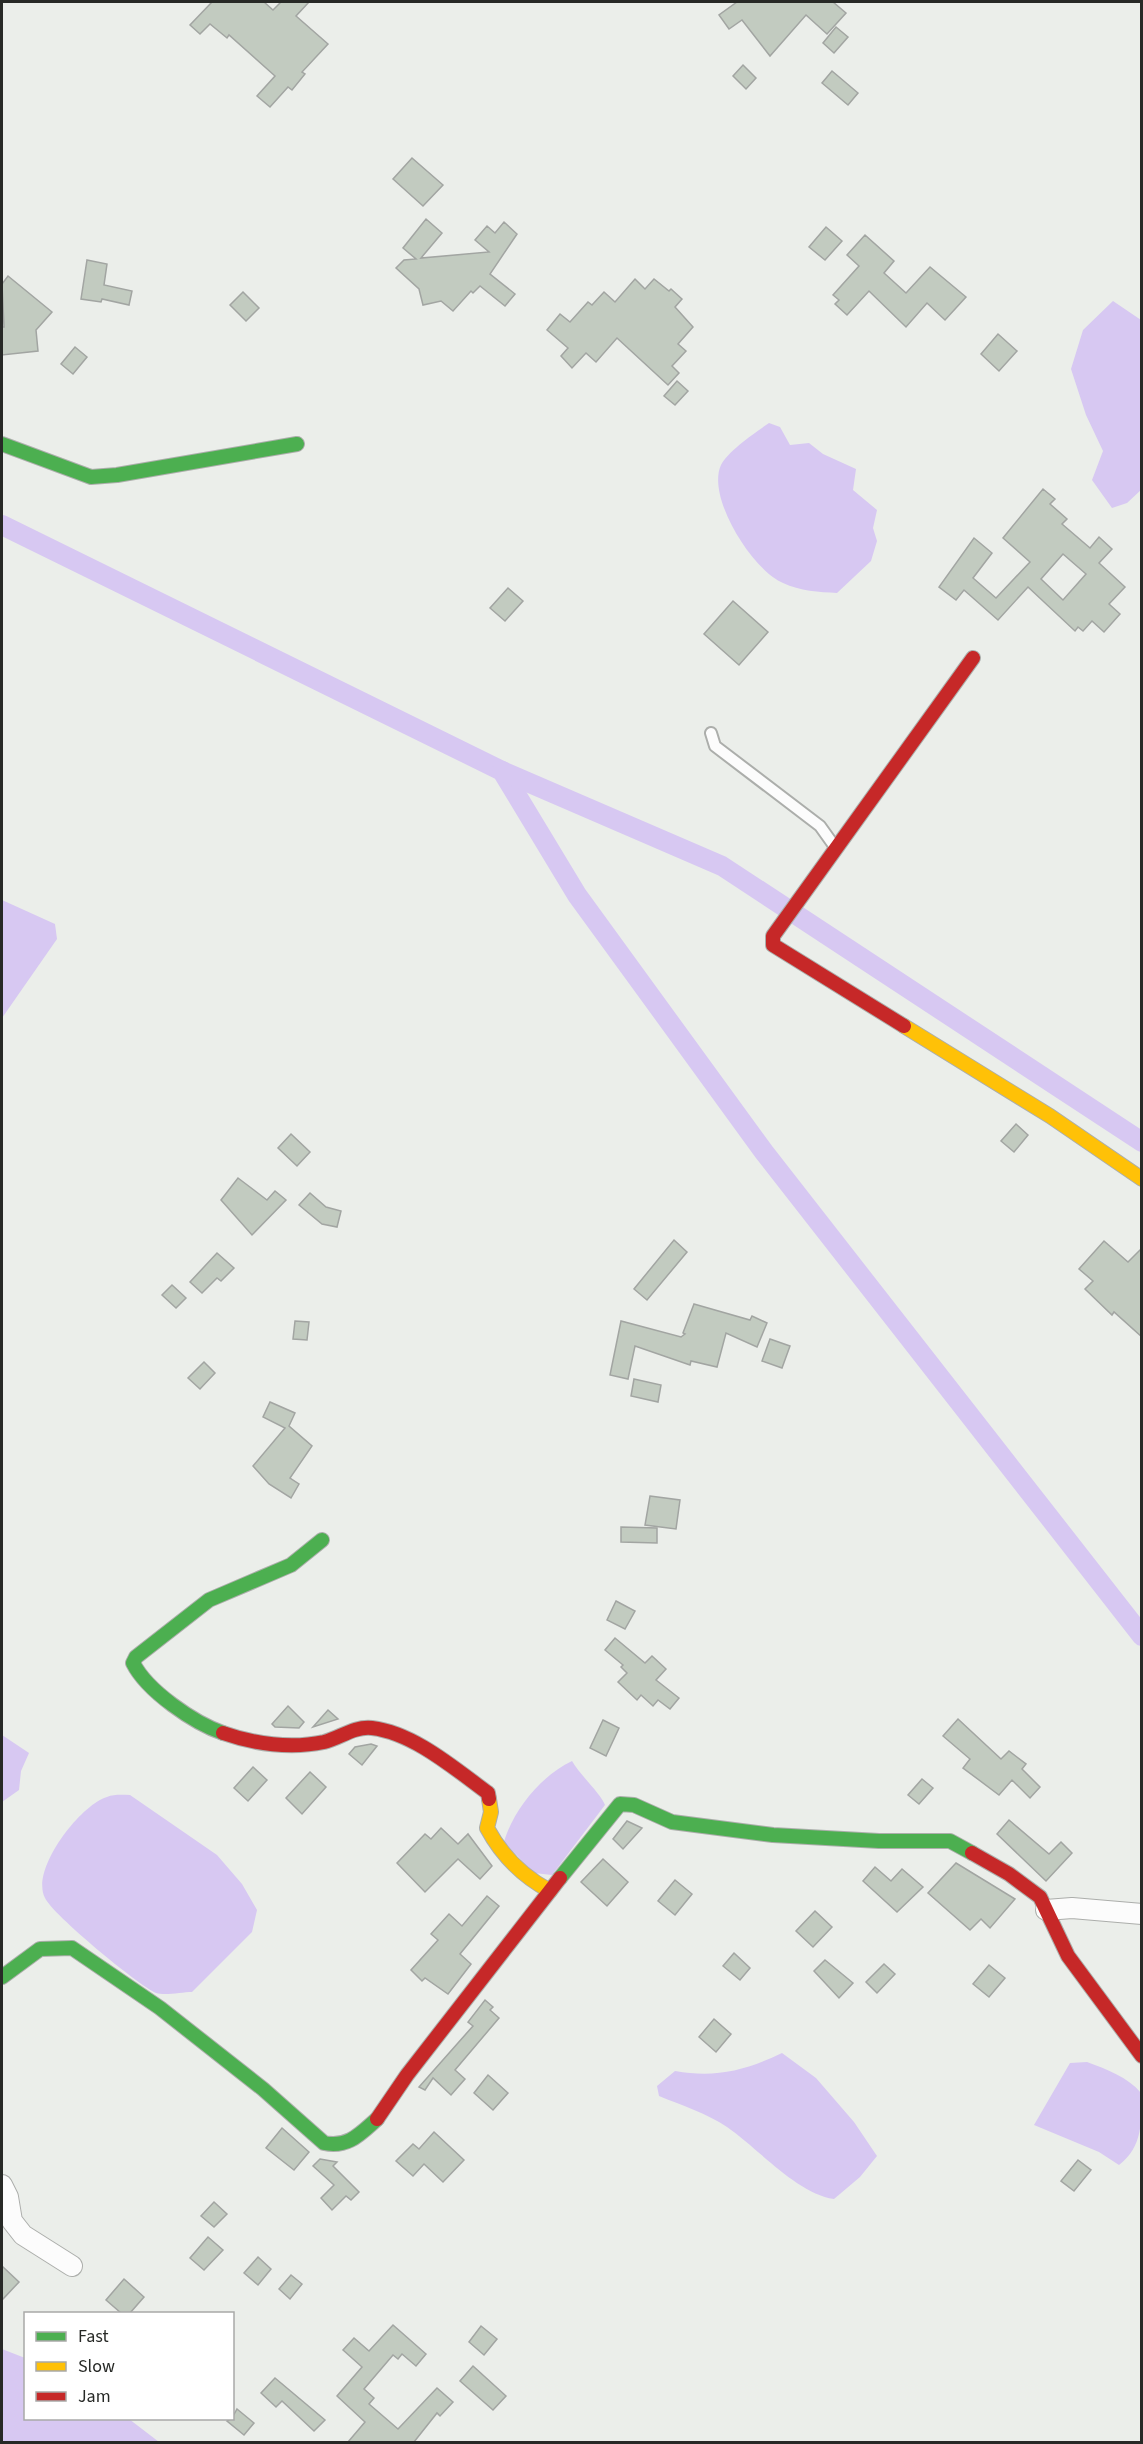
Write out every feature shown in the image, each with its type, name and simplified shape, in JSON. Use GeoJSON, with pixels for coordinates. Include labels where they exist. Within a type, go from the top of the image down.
{"type":"FeatureCollection","features":[{"type":"Feature","properties":{"kind":"street"},"geometry":{"type":"LineString","coordinates":[[2,444],[91,477],[117,475],[297,444]]}},
{"type":"Feature","properties":{"kind":"street"},"geometry":{"type":"LineString","coordinates":[[973,658],[773,936],[773,945],[1050,1116],[1142,1179]]}},
{"type":"Feature","properties":{"kind":"street"},"geometry":{"type":"LineString","coordinates":[[322,1540],[291,1565],[209,1600],[136,1657],[133,1663],[136,1669],[194,1720],[219,1734],[235,1739],[318,1743],[358,1727],[371,1728],[383,1730],[447,1763],[488,1793],[491,1812],[487,1828],[506,1859],[532,1882],[550,1891]]}},
{"type":"Feature","properties":{"kind":"street"},"geometry":{"type":"LineString","coordinates":[[2,1977],[40,1949],[72,1948],[160,2008],[263,2089],[324,2143],[338,2146],[353,2140],[378,2118],[407,2075],[620,1804],[634,1805],[672,1822],[773,1835],[879,1841],[950,1841],[1009,1874],[1040,1897],[1068,1956],[1142,2056]]}},
{"type":"Feature","properties":{"kind":"street"},"geometry":{"type":"LineString","coordinates":[[1046,1910],[1072,1908],[1142,1914]]}},
{"type":"Feature","properties":{"kind":"street"},"geometry":{"type":"LineString","coordinates":[[2,2185],[8,2198],[12,2221],[23,2235],[72,2266]]}},
{"type":"Feature","properties":{"kind":"lane"},"geometry":{"type":"LineString","coordinates":[[711,733],[715,746],[820,826],[835,848]]}},
{"type":"Feature","properties":{"kind":"shaded area"},"geometry":{"type":"Polygon","coordinates":[[[1113,301],[1141,320],[1142,489],[1127,503],[1112,508],[1092,480],[1103,451],[1086,415],[1071,369],[1083,330],[1113,301]]]}},
{"type":"Feature","properties":{"kind":"shaded area"},"geometry":{"type":"Polygon","coordinates":[[[769,423],[780,427],[790,445],[809,443],[823,454],[856,469],[853,490],[877,510],[873,528],[877,541],[871,561],[837,593],[796,588],[771,576],[746,549],[726,513],[718,479],[721,465],[736,448],[769,423]]]}},
{"type":"Feature","properties":{"kind":"shaded area"},"geometry":{"type":"Polygon","coordinates":[[[2,900],[55,924],[57,939],[2,1018],[2,900]]]}},
{"type":"Feature","properties":{"kind":"shaded area"},"geometry":{"type":"Polygon","coordinates":[[[2,1735],[29,1753],[21,1771],[19,1790],[2,1802],[2,1735]]]}},
{"type":"Feature","properties":{"kind":"shaded area"},"geometry":{"type":"Polygon","coordinates":[[[572,1761],[605,1805],[552,1875],[534,1873],[504,1842],[508,1830],[522,1806],[540,1784],[572,1761]]]}},
{"type":"Feature","properties":{"kind":"shaded area"},"geometry":{"type":"Polygon","coordinates":[[[113,1795],[130,1795],[217,1855],[242,1884],[257,1910],[252,1932],[192,1992],[160,1994],[146,1987],[115,1964],[63,1919],[45,1898],[42,1886],[45,1872],[60,1840],[72,1825],[96,1802],[113,1795]]]}},
{"type":"Feature","properties":{"kind":"shaded area"},"geometry":{"type":"Polygon","coordinates":[[[782,2053],[816,2078],[854,2122],[877,2156],[860,2177],[834,2199],[820,2195],[792,2179],[720,2122],[659,2096],[657,2086],[675,2071],[703,2074],[730,2071],[782,2053]]]}},
{"type":"Feature","properties":{"kind":"shaded area"},"geometry":{"type":"Polygon","coordinates":[[[1087,2062],[1123,2078],[1141,2093],[1141,2123],[1137,2141],[1127,2158],[1119,2165],[1099,2152],[1034,2125],[1070,2063],[1087,2062]]]}},
{"type":"Feature","properties":{"kind":"shaded area"},"geometry":{"type":"Polygon","coordinates":[[[2,2349],[24,2358],[24,2420],[130,2420],[159,2442],[2,2442],[2,2349]]]}},
{"type":"Feature","properties":{"kind":"building"},"geometry":{"type":"Polygon","coordinates":[[[212,2],[264,2],[273,10],[281,2],[309,2],[296,16],[328,44],[302,72],[305,74],[292,90],[288,87],[270,107],[257,96],[275,76],[229,35],[227,38],[210,24],[200,34],[190,25],[212,2]]]}},
{"type":"Feature","properties":{"kind":"building"},"geometry":{"type":"Polygon","coordinates":[[[737,2],[833,2],[846,13],[827,34],[806,15],[770,56],[742,20],[729,29],[719,15],[737,2]]]}},
{"type":"Feature","properties":{"kind":"building"},"geometry":{"type":"Polygon","coordinates":[[[836,27],[848,37],[834,53],[823,43],[836,27]]]}},
{"type":"Feature","properties":{"kind":"building"},"geometry":{"type":"Polygon","coordinates":[[[743,65],[756,78],[746,89],[733,76],[743,65]]]}},
{"type":"Feature","properties":{"kind":"building"},"geometry":{"type":"Polygon","coordinates":[[[832,71],[858,93],[848,105],[822,83],[832,71]]]}},
{"type":"Feature","properties":{"kind":"building"},"geometry":{"type":"Polygon","coordinates":[[[412,158],[443,185],[423,206],[393,179],[412,158]]]}},
{"type":"Feature","properties":{"kind":"building"},"geometry":{"type":"Polygon","coordinates":[[[426,219],[442,233],[421,258],[489,252],[475,240],[487,226],[495,233],[504,222],[517,234],[490,274],[515,294],[505,306],[480,286],[473,293],[471,291],[453,311],[441,301],[423,305],[419,289],[396,268],[404,260],[416,259],[403,248],[426,219]]]}},
{"type":"Feature","properties":{"kind":"building"},"geometry":{"type":"Polygon","coordinates":[[[826,227],[842,241],[825,260],[809,247],[826,227]]]}},
{"type":"Feature","properties":{"kind":"building"},"geometry":{"type":"Polygon","coordinates":[[[865,235],[894,261],[884,273],[906,293],[930,267],[966,297],[945,320],[927,303],[906,327],[869,291],[847,315],[835,304],[839,300],[833,295],[859,266],[847,255],[865,235]]]}},
{"type":"Feature","properties":{"kind":"building"},"geometry":{"type":"Polygon","coordinates":[[[87,260],[107,264],[104,285],[132,291],[129,305],[102,299],[101,302],[81,299],[87,260]]]}},
{"type":"Feature","properties":{"kind":"building"},"geometry":{"type":"Polygon","coordinates":[[[8,276],[52,312],[36,330],[38,351],[2,355],[2,327],[4,327],[2,284],[8,276]]]}},
{"type":"Feature","properties":{"kind":"building"},"geometry":{"type":"Polygon","coordinates":[[[635,279],[645,289],[654,279],[669,291],[671,289],[682,299],[675,307],[693,327],[678,344],[686,351],[672,366],[679,373],[668,385],[617,338],[596,362],[586,353],[572,368],[561,356],[568,348],[547,330],[560,314],[570,322],[588,302],[592,305],[604,292],[615,302],[635,279]]]}},
{"type":"Feature","properties":{"kind":"building"},"geometry":{"type":"Polygon","coordinates":[[[243,292],[259,308],[246,321],[230,305],[243,292]]]}},
{"type":"Feature","properties":{"kind":"building"},"geometry":{"type":"Polygon","coordinates":[[[998,334],[1017,351],[999,371],[981,354],[998,334]]]}},
{"type":"Feature","properties":{"kind":"building"},"geometry":{"type":"Polygon","coordinates":[[[75,347],[87,357],[73,374],[61,364],[75,347]]]}},
{"type":"Feature","properties":{"kind":"building"},"geometry":{"type":"Polygon","coordinates":[[[677,381],[688,391],[675,405],[664,396],[677,381]]]}},
{"type":"Feature","properties":{"kind":"building"},"geometry":{"type":"Polygon","coordinates":[[[1043,489],[1055,499],[1050,504],[1067,519],[1062,524],[1090,548],[1099,537],[1112,549],[1099,563],[1125,587],[1109,604],[1120,614],[1104,632],[1092,621],[1083,631],[1078,627],[1075,631],[1028,587],[998,620],[964,590],[956,600],[939,587],[974,538],[992,553],[973,578],[996,598],[1030,562],[1003,538],[1043,489]],[[1063,554],[1041,579],[1063,600],[1086,574],[1063,554]]]}},
{"type":"Feature","properties":{"kind":"building"},"geometry":{"type":"Polygon","coordinates":[[[508,588],[523,601],[505,621],[490,608],[508,588]]]}},
{"type":"Feature","properties":{"kind":"building"},"geometry":{"type":"Polygon","coordinates":[[[733,601],[768,632],[739,665],[704,634],[733,601]]]}},
{"type":"Feature","properties":{"kind":"building"},"geometry":{"type":"Polygon","coordinates":[[[1016,1124],[1028,1135],[1014,1152],[1001,1141],[1016,1124]]]}},
{"type":"Feature","properties":{"kind":"building"},"geometry":{"type":"Polygon","coordinates":[[[291,1134],[310,1152],[297,1166],[278,1148],[291,1134]]]}},
{"type":"Feature","properties":{"kind":"building"},"geometry":{"type":"Polygon","coordinates":[[[238,1178],[267,1200],[275,1191],[286,1200],[252,1235],[221,1200],[238,1178]]]}},
{"type":"Feature","properties":{"kind":"building"},"geometry":{"type":"Polygon","coordinates":[[[310,1193],[326,1207],[341,1211],[337,1227],[322,1224],[299,1205],[310,1193]]]}},
{"type":"Feature","properties":{"kind":"building"},"geometry":{"type":"Polygon","coordinates":[[[674,1240],[687,1252],[647,1300],[634,1289],[674,1240]]]}},
{"type":"Feature","properties":{"kind":"building"},"geometry":{"type":"Polygon","coordinates":[[[1104,1241],[1128,1262],[1142,1248],[1142,1337],[1114,1312],[1112,1315],[1085,1289],[1093,1281],[1079,1269],[1104,1241]]]}},
{"type":"Feature","properties":{"kind":"building"},"geometry":{"type":"Polygon","coordinates":[[[217,1253],[234,1268],[221,1281],[217,1278],[202,1293],[190,1282],[217,1253]]]}},
{"type":"Feature","properties":{"kind":"building"},"geometry":{"type":"Polygon","coordinates":[[[172,1285],[186,1298],[176,1308],[162,1295],[172,1285]]]}},
{"type":"Feature","properties":{"kind":"building"},"geometry":{"type":"Polygon","coordinates":[[[694,1304],[750,1320],[752,1316],[767,1323],[757,1347],[726,1333],[717,1367],[691,1361],[690,1365],[635,1346],[628,1379],[610,1375],[621,1321],[681,1337],[685,1334],[683,1333],[694,1304]]]}},
{"type":"Feature","properties":{"kind":"building"},"geometry":{"type":"Polygon","coordinates":[[[295,1321],[309,1322],[307,1340],[293,1339],[295,1321]]]}},
{"type":"Feature","properties":{"kind":"building"},"geometry":{"type":"Polygon","coordinates":[[[770,1339],[790,1346],[782,1368],[762,1361],[770,1339]]]}},
{"type":"Feature","properties":{"kind":"building"},"geometry":{"type":"Polygon","coordinates":[[[204,1362],[215,1373],[200,1389],[188,1378],[204,1362]]]}},
{"type":"Feature","properties":{"kind":"building"},"geometry":{"type":"Polygon","coordinates":[[[634,1379],[661,1385],[658,1402],[631,1396],[634,1379]]]}},
{"type":"Feature","properties":{"kind":"building"},"geometry":{"type":"Polygon","coordinates":[[[270,1402],[295,1413],[289,1426],[312,1446],[290,1478],[299,1484],[291,1498],[269,1484],[253,1466],[285,1428],[263,1417],[270,1402]]]}},
{"type":"Feature","properties":{"kind":"building"},"geometry":{"type":"Polygon","coordinates":[[[650,1496],[680,1500],[676,1529],[645,1525],[650,1496]]]}},
{"type":"Feature","properties":{"kind":"building"},"geometry":{"type":"Polygon","coordinates":[[[621,1527],[657,1528],[657,1543],[621,1542],[621,1527]]]}},
{"type":"Feature","properties":{"kind":"building"},"geometry":{"type":"Polygon","coordinates":[[[616,1601],[635,1611],[625,1629],[607,1620],[616,1601]]]}},
{"type":"Feature","properties":{"kind":"building"},"geometry":{"type":"Polygon","coordinates":[[[615,1638],[645,1663],[652,1656],[666,1669],[656,1680],[679,1698],[670,1709],[658,1700],[653,1706],[641,1695],[637,1700],[618,1682],[627,1673],[621,1667],[623,1665],[605,1650],[615,1638]]]}},
{"type":"Feature","properties":{"kind":"building"},"geometry":{"type":"Polygon","coordinates":[[[288,1706],[304,1722],[299,1728],[275,1727],[272,1724],[288,1706]]]}},
{"type":"Feature","properties":{"kind":"building"},"geometry":{"type":"Polygon","coordinates":[[[328,1710],[338,1719],[313,1727],[328,1710]]]}},
{"type":"Feature","properties":{"kind":"building"},"geometry":{"type":"Polygon","coordinates":[[[958,1719],[1001,1759],[1009,1751],[1026,1764],[1022,1769],[1040,1787],[1030,1798],[1012,1780],[999,1795],[963,1768],[970,1759],[943,1736],[958,1719]]]}},
{"type":"Feature","properties":{"kind":"building"},"geometry":{"type":"Polygon","coordinates":[[[603,1720],[619,1728],[606,1756],[590,1748],[603,1720]]]}},
{"type":"Feature","properties":{"kind":"building"},"geometry":{"type":"Polygon","coordinates":[[[371,1744],[377,1746],[362,1765],[349,1754],[355,1747],[371,1744]]]}},
{"type":"Feature","properties":{"kind":"building"},"geometry":{"type":"Polygon","coordinates":[[[253,1767],[267,1780],[248,1801],[234,1788],[253,1767]]]}},
{"type":"Feature","properties":{"kind":"building"},"geometry":{"type":"Polygon","coordinates":[[[310,1772],[326,1787],[302,1814],[286,1798],[310,1772]]]}},
{"type":"Feature","properties":{"kind":"building"},"geometry":{"type":"Polygon","coordinates":[[[922,1779],[933,1788],[919,1804],[908,1795],[922,1779]]]}},
{"type":"Feature","properties":{"kind":"building"},"geometry":{"type":"Polygon","coordinates":[[[1009,1820],[1049,1854],[1061,1842],[1072,1853],[1046,1881],[997,1834],[1009,1820]]]}},
{"type":"Feature","properties":{"kind":"building"},"geometry":{"type":"Polygon","coordinates":[[[627,1821],[642,1828],[623,1849],[613,1839],[627,1821]]]}},
{"type":"Feature","properties":{"kind":"building"},"geometry":{"type":"Polygon","coordinates":[[[441,1828],[458,1844],[468,1834],[492,1866],[480,1879],[458,1859],[425,1892],[397,1863],[425,1834],[431,1839],[441,1828]]]}},
{"type":"Feature","properties":{"kind":"building"},"geometry":{"type":"Polygon","coordinates":[[[603,1859],[628,1882],[607,1906],[581,1882],[603,1859]]]}},
{"type":"Feature","properties":{"kind":"building"},"geometry":{"type":"Polygon","coordinates":[[[956,1863],[1015,1899],[990,1928],[981,1919],[970,1930],[928,1893],[956,1863]]]}},
{"type":"Feature","properties":{"kind":"building"},"geometry":{"type":"Polygon","coordinates":[[[875,1867],[891,1881],[902,1869],[923,1887],[897,1912],[863,1881],[875,1867]]]}},
{"type":"Feature","properties":{"kind":"building"},"geometry":{"type":"Polygon","coordinates":[[[675,1880],[692,1894],[675,1915],[658,1901],[675,1880]]]}},
{"type":"Feature","properties":{"kind":"building"},"geometry":{"type":"Polygon","coordinates":[[[487,1896],[499,1906],[460,1954],[471,1964],[448,1994],[425,1978],[422,1981],[411,1970],[438,1940],[431,1934],[449,1914],[462,1926],[487,1896]]]}},
{"type":"Feature","properties":{"kind":"building"},"geometry":{"type":"Polygon","coordinates":[[[815,1911],[832,1927],[813,1947],[796,1931],[815,1911]]]}},
{"type":"Feature","properties":{"kind":"building"},"geometry":{"type":"Polygon","coordinates":[[[734,1953],[750,1968],[740,1980],[723,1966],[734,1953]]]}},
{"type":"Feature","properties":{"kind":"building"},"geometry":{"type":"Polygon","coordinates":[[[825,1960],[853,1983],[839,1998],[814,1971],[825,1960]]]}},
{"type":"Feature","properties":{"kind":"building"},"geometry":{"type":"Polygon","coordinates":[[[884,1964],[895,1974],[877,1993],[866,1982],[884,1964]]]}},
{"type":"Feature","properties":{"kind":"building"},"geometry":{"type":"Polygon","coordinates":[[[989,1965],[1005,1978],[989,1997],[973,1984],[989,1965]]]}},
{"type":"Feature","properties":{"kind":"building"},"geometry":{"type":"Polygon","coordinates":[[[485,2000],[493,2007],[490,2010],[499,2018],[455,2070],[465,2079],[451,2095],[433,2078],[425,2090],[419,2087],[473,2026],[468,2022],[485,2000]]]}},
{"type":"Feature","properties":{"kind":"building"},"geometry":{"type":"Polygon","coordinates":[[[714,2019],[731,2034],[716,2052],[699,2037],[714,2019]]]}},
{"type":"Feature","properties":{"kind":"building"},"geometry":{"type":"Polygon","coordinates":[[[488,2075],[508,2093],[493,2110],[474,2093],[488,2075]]]}},
{"type":"Feature","properties":{"kind":"building"},"geometry":{"type":"Polygon","coordinates":[[[282,2128],[309,2152],[294,2170],[266,2148],[282,2128]]]}},
{"type":"Feature","properties":{"kind":"building"},"geometry":{"type":"Polygon","coordinates":[[[434,2132],[464,2160],[443,2182],[424,2164],[413,2176],[396,2161],[413,2144],[419,2149],[434,2132]]]}},
{"type":"Feature","properties":{"kind":"building"},"geometry":{"type":"Polygon","coordinates":[[[320,2159],[337,2162],[333,2166],[359,2192],[351,2200],[346,2196],[332,2210],[321,2198],[334,2185],[313,2166],[320,2159]]]}},
{"type":"Feature","properties":{"kind":"building"},"geometry":{"type":"Polygon","coordinates":[[[1078,2160],[1091,2170],[1074,2191],[1061,2181],[1078,2160]]]}},
{"type":"Feature","properties":{"kind":"building"},"geometry":{"type":"Polygon","coordinates":[[[214,2202],[227,2214],[214,2227],[201,2216],[214,2202]]]}},
{"type":"Feature","properties":{"kind":"building"},"geometry":{"type":"Polygon","coordinates":[[[208,2237],[223,2250],[204,2270],[190,2258],[208,2237]]]}},
{"type":"Feature","properties":{"kind":"building"},"geometry":{"type":"Polygon","coordinates":[[[258,2257],[271,2269],[258,2285],[244,2273],[258,2257]]]}},
{"type":"Feature","properties":{"kind":"building"},"geometry":{"type":"Polygon","coordinates":[[[2,2266],[19,2282],[2,2300],[2,2266]]]}},
{"type":"Feature","properties":{"kind":"building"},"geometry":{"type":"Polygon","coordinates":[[[291,2275],[302,2284],[290,2299],[279,2289],[291,2275]]]}},
{"type":"Feature","properties":{"kind":"building"},"geometry":{"type":"Polygon","coordinates":[[[124,2279],[144,2297],[131,2312],[120,2312],[106,2300],[124,2279]]]}},
{"type":"Feature","properties":{"kind":"building"},"geometry":{"type":"Polygon","coordinates":[[[393,2325],[426,2354],[416,2366],[402,2354],[398,2359],[393,2355],[364,2389],[374,2398],[369,2404],[398,2429],[437,2388],[453,2402],[440,2416],[437,2413],[414,2442],[348,2442],[365,2422],[337,2396],[362,2367],[343,2350],[354,2338],[369,2351],[393,2325]]]}},
{"type":"Feature","properties":{"kind":"building"},"geometry":{"type":"Polygon","coordinates":[[[481,2326],[497,2339],[484,2355],[469,2342],[481,2326]]]}},
{"type":"Feature","properties":{"kind":"building"},"geometry":{"type":"Polygon","coordinates":[[[473,2366],[506,2396],[493,2410],[460,2381],[473,2366]]]}},
{"type":"Feature","properties":{"kind":"building"},"geometry":{"type":"Polygon","coordinates":[[[275,2378],[325,2420],[314,2431],[282,2401],[276,2407],[261,2393],[275,2378]]]}},
{"type":"Feature","properties":{"kind":"building"},"geometry":{"type":"Polygon","coordinates":[[[237,2409],[254,2423],[244,2435],[227,2421],[234,2420],[237,2409]]]}},
{"type":"Feature","properties":{"kind":"waterway"},"geometry":{"type":"LineString","coordinates":[[2,525],[502,771],[577,895],[764,1152],[1142,1636]]}},
{"type":"Feature","properties":{"kind":"waterway"},"geometry":{"type":"LineString","coordinates":[[502,771],[722,866],[1142,1142]]}},
{"type":"Feature","properties":{"kind":"traffic: fast"},"geometry":{"type":"LineString","coordinates":[[2,444],[91,477],[117,475],[297,444]]}},
{"type":"Feature","properties":{"kind":"traffic: fast"},"geometry":{"type":"LineString","coordinates":[[223,1733],[185,1714],[160,1695],[133,1663],[136,1657],[209,1600],[291,1565],[322,1540]]}},
{"type":"Feature","properties":{"kind":"traffic: fast"},"geometry":{"type":"LineString","coordinates":[[560,1878],[620,1804],[634,1805],[672,1822],[773,1835],[879,1841],[950,1841],[972,1853]]}},
{"type":"Feature","properties":{"kind":"traffic: fast"},"geometry":{"type":"LineString","coordinates":[[2,1977],[40,1949],[72,1948],[160,2008],[263,2089],[324,2143],[347,2142],[377,2119]]}},
{"type":"Feature","properties":{"kind":"traffic: slow"},"geometry":{"type":"LineString","coordinates":[[904,1026],[1050,1116],[1142,1179]]}},
{"type":"Feature","properties":{"kind":"traffic: slow"},"geometry":{"type":"LineString","coordinates":[[489,1799],[491,1812],[487,1828],[493,1838],[506,1856],[530,1879],[550,1891]]}},
{"type":"Feature","properties":{"kind":"traffic: jam"},"geometry":{"type":"LineString","coordinates":[[904,1026],[773,945],[773,936],[973,658]]}},
{"type":"Feature","properties":{"kind":"traffic: jam"},"geometry":{"type":"LineString","coordinates":[[223,1733],[260,1743],[299,1745],[324,1742],[353,1730],[365,1728],[388,1731],[418,1744],[448,1763],[488,1793],[489,1799]]}},
{"type":"Feature","properties":{"kind":"traffic: jam"},"geometry":{"type":"LineString","coordinates":[[972,1853],[1009,1874],[1040,1897],[1068,1956],[1142,2056]]}},
{"type":"Feature","properties":{"kind":"traffic: jam"},"geometry":{"type":"LineString","coordinates":[[377,2119],[407,2075],[560,1878]]}}]}
